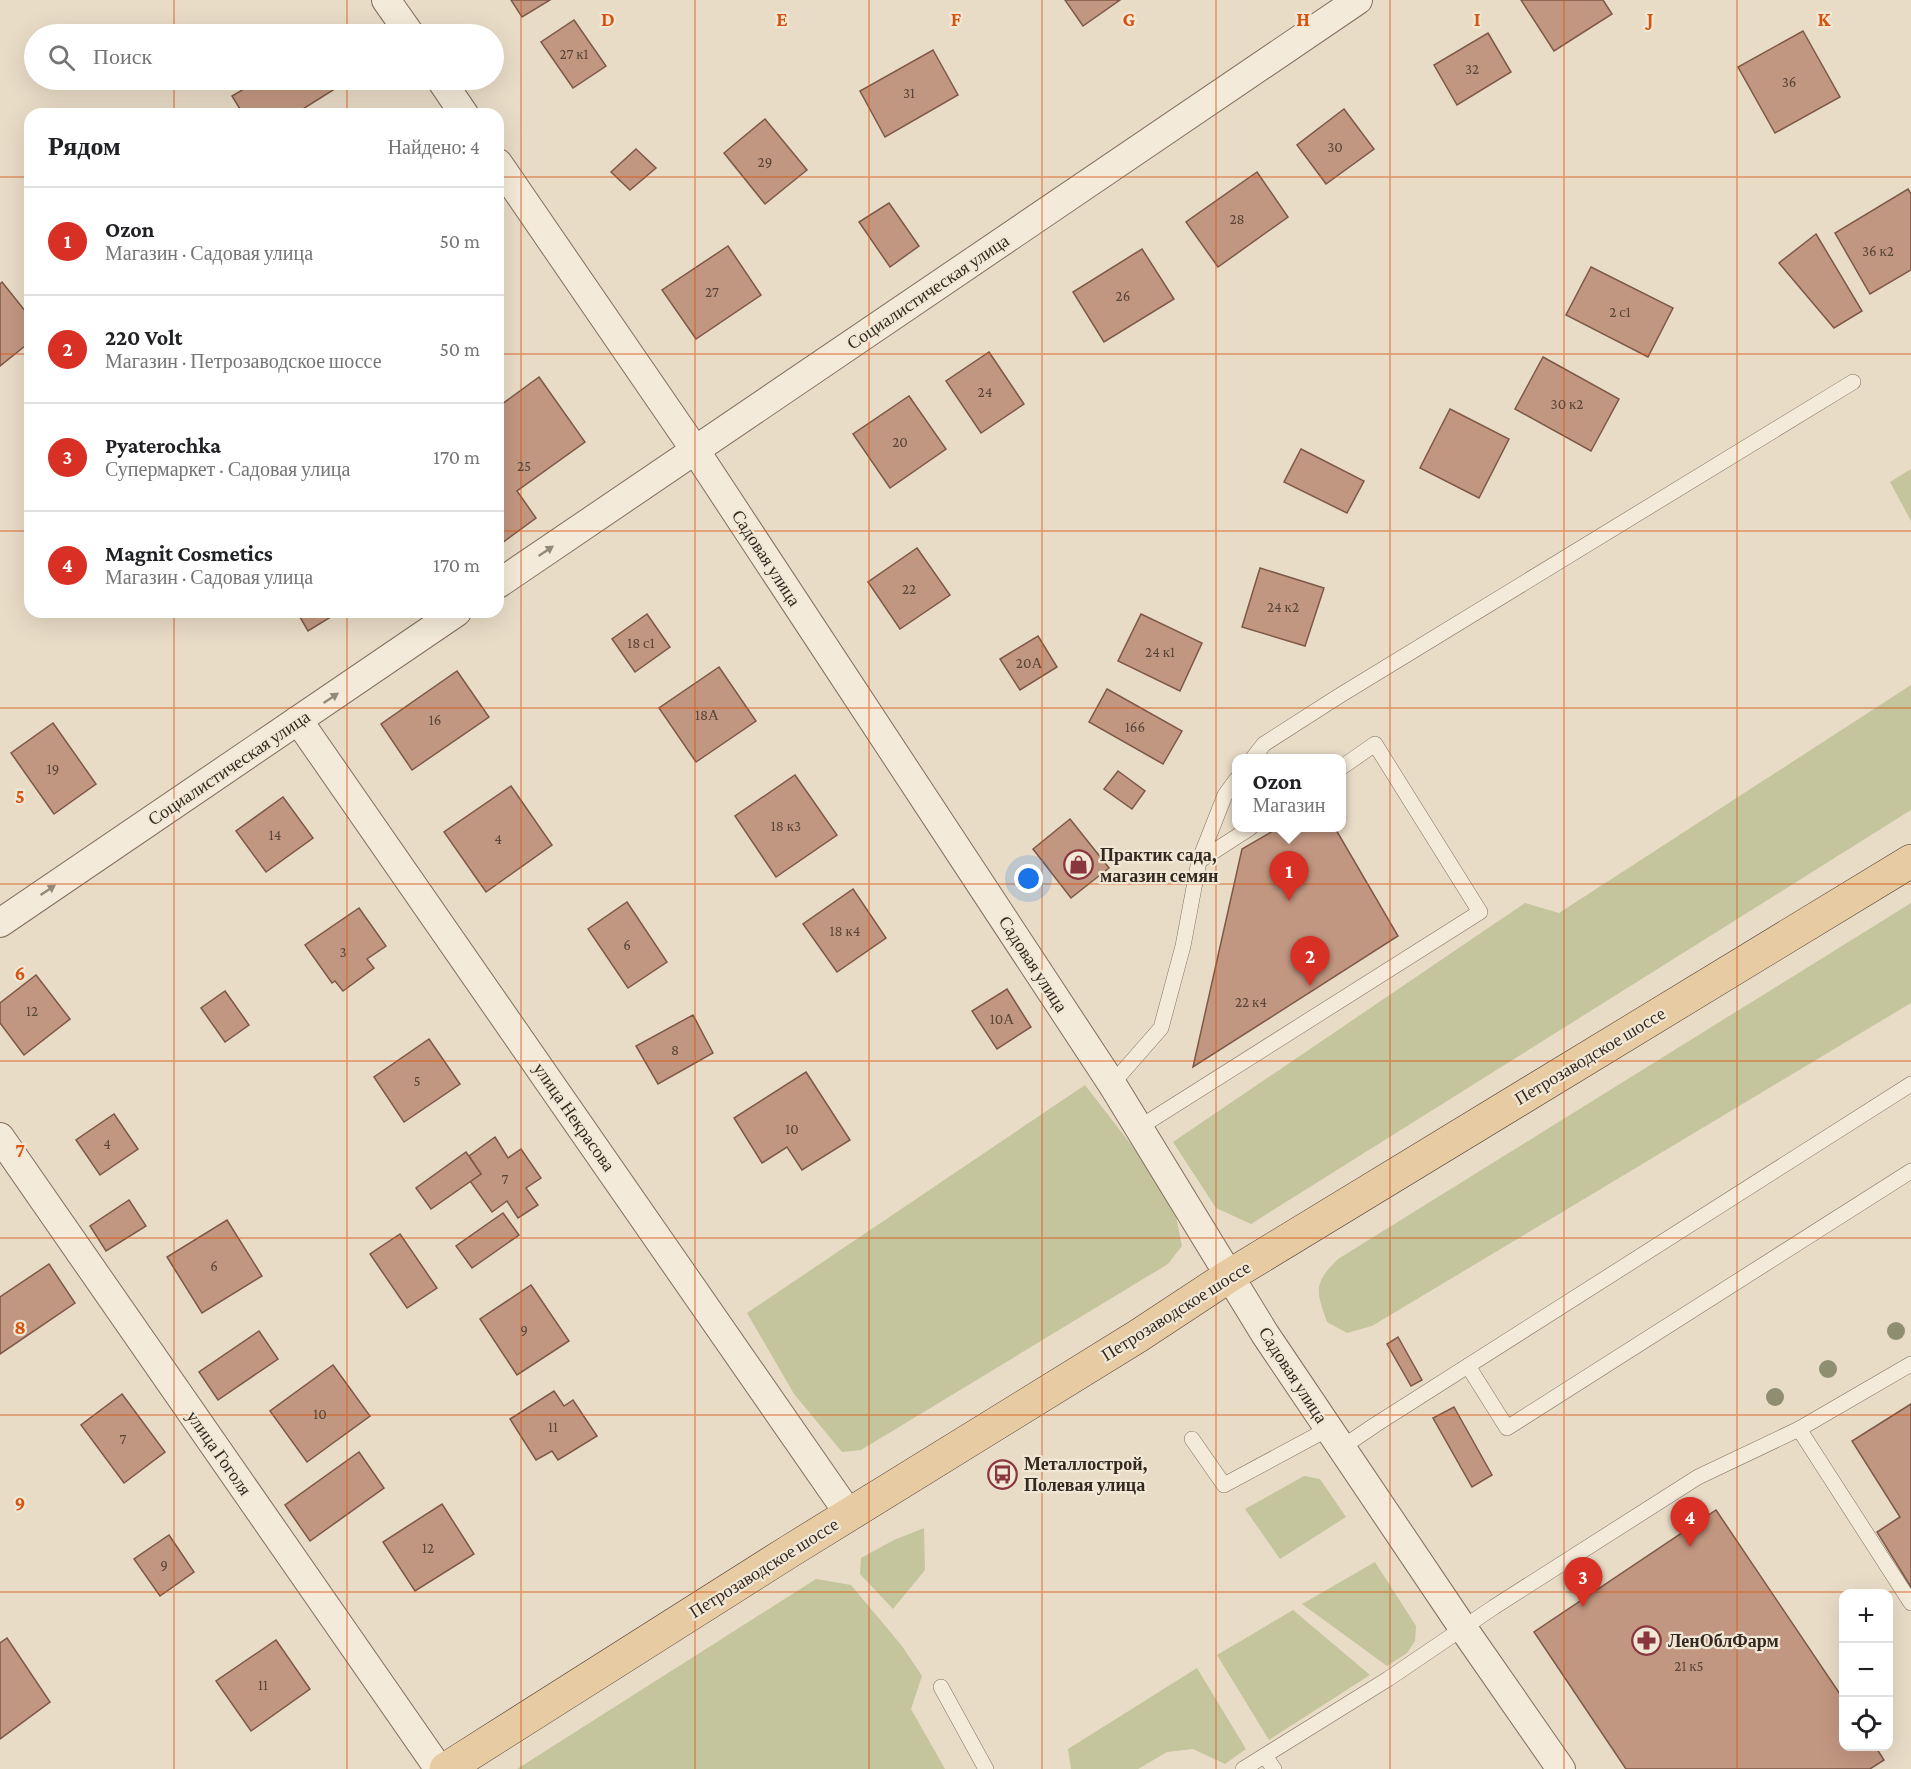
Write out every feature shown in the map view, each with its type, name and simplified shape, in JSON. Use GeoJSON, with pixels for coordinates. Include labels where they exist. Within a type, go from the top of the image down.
{"type":"FeatureCollection","features":[{"type":"Feature","properties":{"kind":"main road","name":"Петрозаводское шоссе"},"geometry":{"type":"LineString","coordinates":[[446,1769],[849,1514],[1138,1336],[1229,1276],[1911,861]]}},
{"type":"Feature","properties":{"kind":"street"},"geometry":{"type":"LineString","coordinates":[[386,0],[403,24]]}},
{"type":"Feature","properties":{"kind":"street","name":"Социалистическая улица"},"geometry":{"type":"LineString","coordinates":[[504,580],[1358,0]]}},
{"type":"Feature","properties":{"kind":"street"},"geometry":{"type":"LineString","coordinates":[[448,90],[460,108]]}},
{"type":"Feature","properties":{"kind":"street","name":"Садовая улица"},"geometry":{"type":"LineString","coordinates":[[504,172],[695,450],[1112,1084],[1229,1276],[1334,1438],[1562,1769]]}},
{"type":"Feature","properties":{"kind":"street","name":"Социалистическая улица"},"geometry":{"type":"LineString","coordinates":[[0,923],[448,618]]}},
{"type":"Feature","properties":{"kind":"street","name":"улица Некрасова"},"geometry":{"type":"LineString","coordinates":[[298,720],[849,1514]]}},
{"type":"Feature","properties":{"kind":"street","name":"улица Гоголя"},"geometry":{"type":"LineString","coordinates":[[0,1137],[439,1769]]}},
{"type":"Feature","properties":{"kind":"lane"},"geometry":{"type":"LineString","coordinates":[[1257,754],[1264,744],[1339,696],[1853,382]]}},
{"type":"Feature","properties":{"kind":"lane"},"geometry":{"type":"LineString","coordinates":[[1140,1127],[1480,912],[1375,744],[1346,763]]}},
{"type":"Feature","properties":{"kind":"lane"},"geometry":{"type":"LineString","coordinates":[[1112,1084],[1161,1028],[1183,946],[1199,861],[1225,795],[1232,785]]}},
{"type":"Feature","properties":{"kind":"lane"},"geometry":{"type":"LineString","coordinates":[[1199,861],[1244,832]]}},
{"type":"Feature","properties":{"kind":"lane"},"geometry":{"type":"LineString","coordinates":[[1192,1439],[1224,1485],[1334,1438],[1468,1366],[1911,1084]]}},
{"type":"Feature","properties":{"kind":"lane"},"geometry":{"type":"LineString","coordinates":[[1468,1366],[1507,1428],[1911,1171]]}},
{"type":"Feature","properties":{"kind":"lane"},"geometry":{"type":"LineString","coordinates":[[1243,1769],[1388,1679],[1698,1477],[1799,1429],[1911,1364]]}},
{"type":"Feature","properties":{"kind":"lane"},"geometry":{"type":"LineString","coordinates":[[1799,1429],[1911,1603]]}},
{"type":"Feature","properties":{"kind":"lane"},"geometry":{"type":"LineString","coordinates":[[941,1687],[986,1769]]}},
{"type":"Feature","properties":{"kind":"lane"},"geometry":{"type":"LineString","coordinates":[[1265,1756],[1274,1769]]}},
{"type":"Feature","properties":{"kind":"green space"},"geometry":{"type":"Polygon","coordinates":[[[1911,469],[1911,521],[1890,482],[1911,469]]]}},
{"type":"Feature","properties":{"kind":"green space"},"geometry":{"type":"Polygon","coordinates":[[[1911,685],[1911,810],[1251,1224],[1216,1208],[1173,1142],[1525,903],[1559,913],[1911,685]]]}},
{"type":"Feature","properties":{"kind":"green space"},"geometry":{"type":"Polygon","coordinates":[[[1911,903],[1911,1003],[1372,1326],[1347,1333],[1327,1322],[1319,1288],[1324,1275],[1338,1259],[1911,903]]]}},
{"type":"Feature","properties":{"kind":"green space"},"geometry":{"type":"Polygon","coordinates":[[[1085,1085],[1140,1156],[1176,1217],[1182,1246],[1168,1264],[861,1450],[842,1452],[794,1394],[747,1313],[1085,1085]]]}},
{"type":"Feature","properties":{"kind":"green space"},"geometry":{"type":"Polygon","coordinates":[[[1304,1476],[1320,1479],[1346,1517],[1280,1559],[1245,1509],[1304,1476]]]}},
{"type":"Feature","properties":{"kind":"green space"},"geometry":{"type":"Polygon","coordinates":[[[924,1528],[925,1570],[893,1609],[860,1574],[861,1558],[894,1540],[924,1528]]]}},
{"type":"Feature","properties":{"kind":"green space"},"geometry":{"type":"Polygon","coordinates":[[[1375,1562],[1416,1626],[1415,1641],[1407,1653],[1387,1666],[1302,1604],[1375,1562]]]}},
{"type":"Feature","properties":{"kind":"green space"},"geometry":{"type":"Polygon","coordinates":[[[816,1579],[851,1585],[902,1646],[922,1676],[911,1709],[945,1769],[517,1769],[816,1579]]]}},
{"type":"Feature","properties":{"kind":"green space"},"geometry":{"type":"Polygon","coordinates":[[[1293,1610],[1370,1675],[1269,1740],[1217,1655],[1293,1610]]]}},
{"type":"Feature","properties":{"kind":"green space"},"geometry":{"type":"Polygon","coordinates":[[[1197,1668],[1246,1749],[1225,1764],[1193,1749],[1167,1752],[1138,1769],[1071,1769],[1068,1749],[1197,1668]]]}},
{"type":"Feature","properties":{"kind":"building"},"geometry":{"type":"Polygon","coordinates":[[[511,0],[550,0],[522,17],[511,0]]]}},
{"type":"Feature","properties":{"kind":"building"},"geometry":{"type":"Polygon","coordinates":[[[1065,0],[1120,0],[1083,26],[1065,0]]]}},
{"type":"Feature","properties":{"kind":"building"},"geometry":{"type":"Polygon","coordinates":[[[1521,0],[1603,0],[1612,14],[1554,51],[1521,0]]]}},
{"type":"Feature","properties":{"kind":"building"},"geometry":{"type":"Polygon","coordinates":[[[574,20],[606,66],[573,88],[541,42],[574,20]]]}},
{"type":"Feature","properties":{"kind":"building"},"geometry":{"type":"Polygon","coordinates":[[[1803,31],[1840,97],[1775,133],[1738,67],[1803,31]]]}},
{"type":"Feature","properties":{"kind":"building"},"geometry":{"type":"Polygon","coordinates":[[[1488,33],[1511,72],[1457,105],[1434,65],[1488,33]]]}},
{"type":"Feature","properties":{"kind":"building"},"geometry":{"type":"Polygon","coordinates":[[[933,50],[958,95],[885,137],[860,91],[933,50]]]}},
{"type":"Feature","properties":{"kind":"building"},"geometry":{"type":"Polygon","coordinates":[[[242,90],[333,90],[305,108],[239,108],[232,96],[242,90]]]}},
{"type":"Feature","properties":{"kind":"building"},"geometry":{"type":"Polygon","coordinates":[[[1344,109],[1374,149],[1326,184],[1297,145],[1344,109]]]}},
{"type":"Feature","properties":{"kind":"building"},"geometry":{"type":"Polygon","coordinates":[[[765,119],[807,170],[765,204],[724,153],[765,119]]]}},
{"type":"Feature","properties":{"kind":"building"},"geometry":{"type":"Polygon","coordinates":[[[636,149],[656,168],[630,190],[611,172],[636,149]]]}},
{"type":"Feature","properties":{"kind":"building"},"geometry":{"type":"Polygon","coordinates":[[[1257,172],[1288,217],[1218,267],[1186,222],[1257,172]]]}},
{"type":"Feature","properties":{"kind":"building"},"geometry":{"type":"Polygon","coordinates":[[[1908,189],[1911,194],[1911,270],[1870,294],[1835,233],[1908,189]]]}},
{"type":"Feature","properties":{"kind":"building"},"geometry":{"type":"Polygon","coordinates":[[[889,203],[919,246],[890,267],[859,222],[889,203]]]}},
{"type":"Feature","properties":{"kind":"building"},"geometry":{"type":"Polygon","coordinates":[[[1816,234],[1862,311],[1834,328],[1779,263],[1816,234]]]}},
{"type":"Feature","properties":{"kind":"building"},"geometry":{"type":"Polygon","coordinates":[[[728,246],[761,295],[696,339],[662,290],[728,246]]]}},
{"type":"Feature","properties":{"kind":"building"},"geometry":{"type":"Polygon","coordinates":[[[1142,249],[1174,299],[1104,342],[1073,292],[1142,249]]]}},
{"type":"Feature","properties":{"kind":"building"},"geometry":{"type":"Polygon","coordinates":[[[1591,267],[1673,308],[1648,357],[1566,315],[1591,267]]]}},
{"type":"Feature","properties":{"kind":"building"},"geometry":{"type":"Polygon","coordinates":[[[2,282],[24,310],[24,347],[0,366],[0,284],[2,282]]]}},
{"type":"Feature","properties":{"kind":"building"},"geometry":{"type":"Polygon","coordinates":[[[989,352],[1024,404],[981,433],[946,381],[989,352]]]}},
{"type":"Feature","properties":{"kind":"building"},"geometry":{"type":"Polygon","coordinates":[[[1543,357],[1619,399],[1591,451],[1515,409],[1543,357]]]}},
{"type":"Feature","properties":{"kind":"building"},"geometry":{"type":"Polygon","coordinates":[[[539,377],[585,442],[517,491],[536,518],[504,542],[504,403],[539,377]]]}},
{"type":"Feature","properties":{"kind":"building"},"geometry":{"type":"Polygon","coordinates":[[[909,396],[946,449],[890,488],[853,434],[909,396]]]}},
{"type":"Feature","properties":{"kind":"building"},"geometry":{"type":"Polygon","coordinates":[[[1450,409],[1509,439],[1479,498],[1420,468],[1450,409]]]}},
{"type":"Feature","properties":{"kind":"building"},"geometry":{"type":"Polygon","coordinates":[[[1301,449],[1364,481],[1347,513],[1284,482],[1301,449]]]}},
{"type":"Feature","properties":{"kind":"building"},"geometry":{"type":"Polygon","coordinates":[[[917,548],[950,595],[900,629],[868,582],[917,548]]]}},
{"type":"Feature","properties":{"kind":"building"},"geometry":{"type":"Polygon","coordinates":[[[1260,568],[1324,588],[1305,646],[1242,627],[1260,568]]]}},
{"type":"Feature","properties":{"kind":"building"},"geometry":{"type":"Polygon","coordinates":[[[647,614],[670,647],[635,672],[612,639],[647,614]]]}},
{"type":"Feature","properties":{"kind":"building"},"geometry":{"type":"Polygon","coordinates":[[[1141,614],[1202,643],[1180,691],[1118,661],[1141,614]]]}},
{"type":"Feature","properties":{"kind":"building"},"geometry":{"type":"Polygon","coordinates":[[[300,618],[329,618],[308,631],[300,618]]]}},
{"type":"Feature","properties":{"kind":"building"},"geometry":{"type":"Polygon","coordinates":[[[1038,636],[1057,667],[1020,690],[1000,659],[1038,636]]]}},
{"type":"Feature","properties":{"kind":"building"},"geometry":{"type":"Polygon","coordinates":[[[719,667],[756,721],[696,762],[659,708],[719,667]]]}},
{"type":"Feature","properties":{"kind":"building"},"geometry":{"type":"Polygon","coordinates":[[[457,671],[489,717],[412,770],[381,724],[457,671]]]}},
{"type":"Feature","properties":{"kind":"building"},"geometry":{"type":"Polygon","coordinates":[[[1107,689],[1182,731],[1163,764],[1089,722],[1107,689]]]}},
{"type":"Feature","properties":{"kind":"building"},"geometry":{"type":"Polygon","coordinates":[[[53,723],[96,784],[54,814],[11,753],[53,723]]]}},
{"type":"Feature","properties":{"kind":"building"},"geometry":{"type":"Polygon","coordinates":[[[1118,771],[1145,791],[1132,809],[1104,789],[1118,771]]]}},
{"type":"Feature","properties":{"kind":"building"},"geometry":{"type":"Polygon","coordinates":[[[795,775],[837,835],[776,877],[735,816],[795,775]]]}},
{"type":"Feature","properties":{"kind":"building"},"geometry":{"type":"Polygon","coordinates":[[[511,786],[552,845],[486,892],[444,832],[511,786]]]}},
{"type":"Feature","properties":{"kind":"building"},"geometry":{"type":"Polygon","coordinates":[[[283,797],[313,838],[266,872],[236,831],[283,797]]]}},
{"type":"Feature","properties":{"kind":"building"},"geometry":{"type":"Polygon","coordinates":[[[1070,819],[1109,868],[1071,898],[1033,849],[1070,819]]]}},
{"type":"Feature","properties":{"kind":"building"},"geometry":{"type":"Polygon","coordinates":[[[1271,832],[1337,832],[1398,936],[1193,1067],[1242,849],[1271,832]]]}},
{"type":"Feature","properties":{"kind":"building"},"geometry":{"type":"Polygon","coordinates":[[[853,889],[886,938],[837,972],[803,924],[853,889]]]}},
{"type":"Feature","properties":{"kind":"building"},"geometry":{"type":"Polygon","coordinates":[[[627,902],[667,962],[628,988],[588,929],[627,902]]]}},
{"type":"Feature","properties":{"kind":"building"},"geometry":{"type":"Polygon","coordinates":[[[359,908],[386,946],[367,959],[374,968],[343,991],[335,981],[332,983],[305,945],[359,908]]]}},
{"type":"Feature","properties":{"kind":"building"},"geometry":{"type":"Polygon","coordinates":[[[36,975],[70,1019],[24,1055],[0,1023],[0,1003],[36,975]]]}},
{"type":"Feature","properties":{"kind":"building"},"geometry":{"type":"Polygon","coordinates":[[[1007,989],[1031,1027],[997,1049],[972,1011],[1007,989]]]}},
{"type":"Feature","properties":{"kind":"building"},"geometry":{"type":"Polygon","coordinates":[[[225,991],[249,1025],[225,1042],[201,1008],[225,991]]]}},
{"type":"Feature","properties":{"kind":"building"},"geometry":{"type":"Polygon","coordinates":[[[693,1015],[713,1053],[658,1084],[636,1046],[693,1015]]]}},
{"type":"Feature","properties":{"kind":"building"},"geometry":{"type":"Polygon","coordinates":[[[429,1039],[460,1084],[404,1122],[374,1077],[429,1039]]]}},
{"type":"Feature","properties":{"kind":"building"},"geometry":{"type":"Polygon","coordinates":[[[806,1072],[850,1140],[802,1170],[787,1147],[762,1163],[734,1118],[806,1072]]]}},
{"type":"Feature","properties":{"kind":"building"},"geometry":{"type":"Polygon","coordinates":[[[114,1114],[138,1149],[100,1175],[76,1140],[114,1114]]]}},
{"type":"Feature","properties":{"kind":"building"},"geometry":{"type":"Polygon","coordinates":[[[495,1137],[508,1158],[521,1149],[541,1178],[526,1188],[538,1205],[518,1218],[507,1201],[492,1212],[470,1181],[481,1174],[469,1156],[495,1137]]]}},
{"type":"Feature","properties":{"kind":"building"},"geometry":{"type":"Polygon","coordinates":[[[466,1152],[481,1174],[431,1209],[416,1188],[466,1152]]]}},
{"type":"Feature","properties":{"kind":"building"},"geometry":{"type":"Polygon","coordinates":[[[129,1200],[146,1226],[106,1251],[90,1226],[129,1200]]]}},
{"type":"Feature","properties":{"kind":"building"},"geometry":{"type":"Polygon","coordinates":[[[503,1213],[519,1235],[472,1268],[456,1246],[503,1213]]]}},
{"type":"Feature","properties":{"kind":"building"},"geometry":{"type":"Polygon","coordinates":[[[227,1220],[262,1276],[202,1313],[167,1257],[227,1220]]]}},
{"type":"Feature","properties":{"kind":"building"},"geometry":{"type":"Polygon","coordinates":[[[400,1234],[437,1288],[407,1308],[370,1254],[400,1234]]]}},
{"type":"Feature","properties":{"kind":"building"},"geometry":{"type":"Polygon","coordinates":[[[49,1264],[75,1303],[0,1354],[0,1297],[49,1264]]]}},
{"type":"Feature","properties":{"kind":"building"},"geometry":{"type":"Polygon","coordinates":[[[531,1285],[569,1341],[517,1375],[480,1319],[531,1285]]]}},
{"type":"Feature","properties":{"kind":"building"},"geometry":{"type":"Polygon","coordinates":[[[259,1331],[278,1359],[218,1400],[199,1372],[259,1331]]]}},
{"type":"Feature","properties":{"kind":"building"},"geometry":{"type":"Polygon","coordinates":[[[1398,1337],[1422,1380],[1411,1386],[1387,1344],[1398,1337]]]}},
{"type":"Feature","properties":{"kind":"building"},"geometry":{"type":"Polygon","coordinates":[[[333,1365],[370,1416],[307,1462],[270,1411],[333,1365]]]}},
{"type":"Feature","properties":{"kind":"building"},"geometry":{"type":"Polygon","coordinates":[[[554,1391],[564,1406],[573,1400],[597,1436],[558,1460],[552,1451],[536,1460],[510,1419],[554,1391]]]}},
{"type":"Feature","properties":{"kind":"building"},"geometry":{"type":"Polygon","coordinates":[[[122,1394],[165,1452],[124,1483],[81,1425],[122,1394]]]}},
{"type":"Feature","properties":{"kind":"building"},"geometry":{"type":"Polygon","coordinates":[[[1911,1404],[1911,1587],[1877,1532],[1900,1517],[1852,1441],[1911,1404]]]}},
{"type":"Feature","properties":{"kind":"building"},"geometry":{"type":"Polygon","coordinates":[[[1454,1407],[1492,1475],[1472,1487],[1433,1418],[1454,1407]]]}},
{"type":"Feature","properties":{"kind":"building"},"geometry":{"type":"Polygon","coordinates":[[[359,1452],[384,1488],[310,1541],[285,1505],[359,1452]]]}},
{"type":"Feature","properties":{"kind":"building"},"geometry":{"type":"Polygon","coordinates":[[[442,1504],[474,1554],[415,1591],[383,1542],[442,1504]]]}},
{"type":"Feature","properties":{"kind":"building"},"geometry":{"type":"Polygon","coordinates":[[[1716,1510],[1839,1693],[1839,1751],[1878,1751],[1884,1760],[1870,1769],[1626,1769],[1534,1632],[1716,1510]]]}},
{"type":"Feature","properties":{"kind":"building"},"geometry":{"type":"Polygon","coordinates":[[[169,1535],[194,1572],[160,1596],[134,1559],[169,1535]]]}},
{"type":"Feature","properties":{"kind":"building"},"geometry":{"type":"Polygon","coordinates":[[[7,1638],[50,1702],[0,1739],[0,1643],[7,1638]]]}},
{"type":"Feature","properties":{"kind":"building"},"geometry":{"type":"Polygon","coordinates":[[[276,1640],[310,1689],[251,1731],[216,1681],[276,1640]]]}},
{"type":"Feature","properties":{"kind":"place","name":"Практик сада, магазин семян"},"geometry":{"type":"Point","coordinates":[1079,865]}},
{"type":"Feature","properties":{"kind":"place","name":"Ozon"},"geometry":{"type":"Point","coordinates":[1289,901]}},
{"type":"Feature","properties":{"kind":"place","name":"220 Volt"},"geometry":{"type":"Point","coordinates":[1310,986]}},
{"type":"Feature","properties":{"kind":"place","name":"Металлострой, Полевая улица"},"geometry":{"type":"Point","coordinates":[1003,1474]}},
{"type":"Feature","properties":{"kind":"place","name":"Magnit Cosmetics"},"geometry":{"type":"Point","coordinates":[1690,1547]}},
{"type":"Feature","properties":{"kind":"place","name":"Pyaterochka"},"geometry":{"type":"Point","coordinates":[1583,1607]}},
{"type":"Feature","properties":{"kind":"place","name":"ЛенОблФарм"},"geometry":{"type":"Point","coordinates":[1647,1641]}}]}
